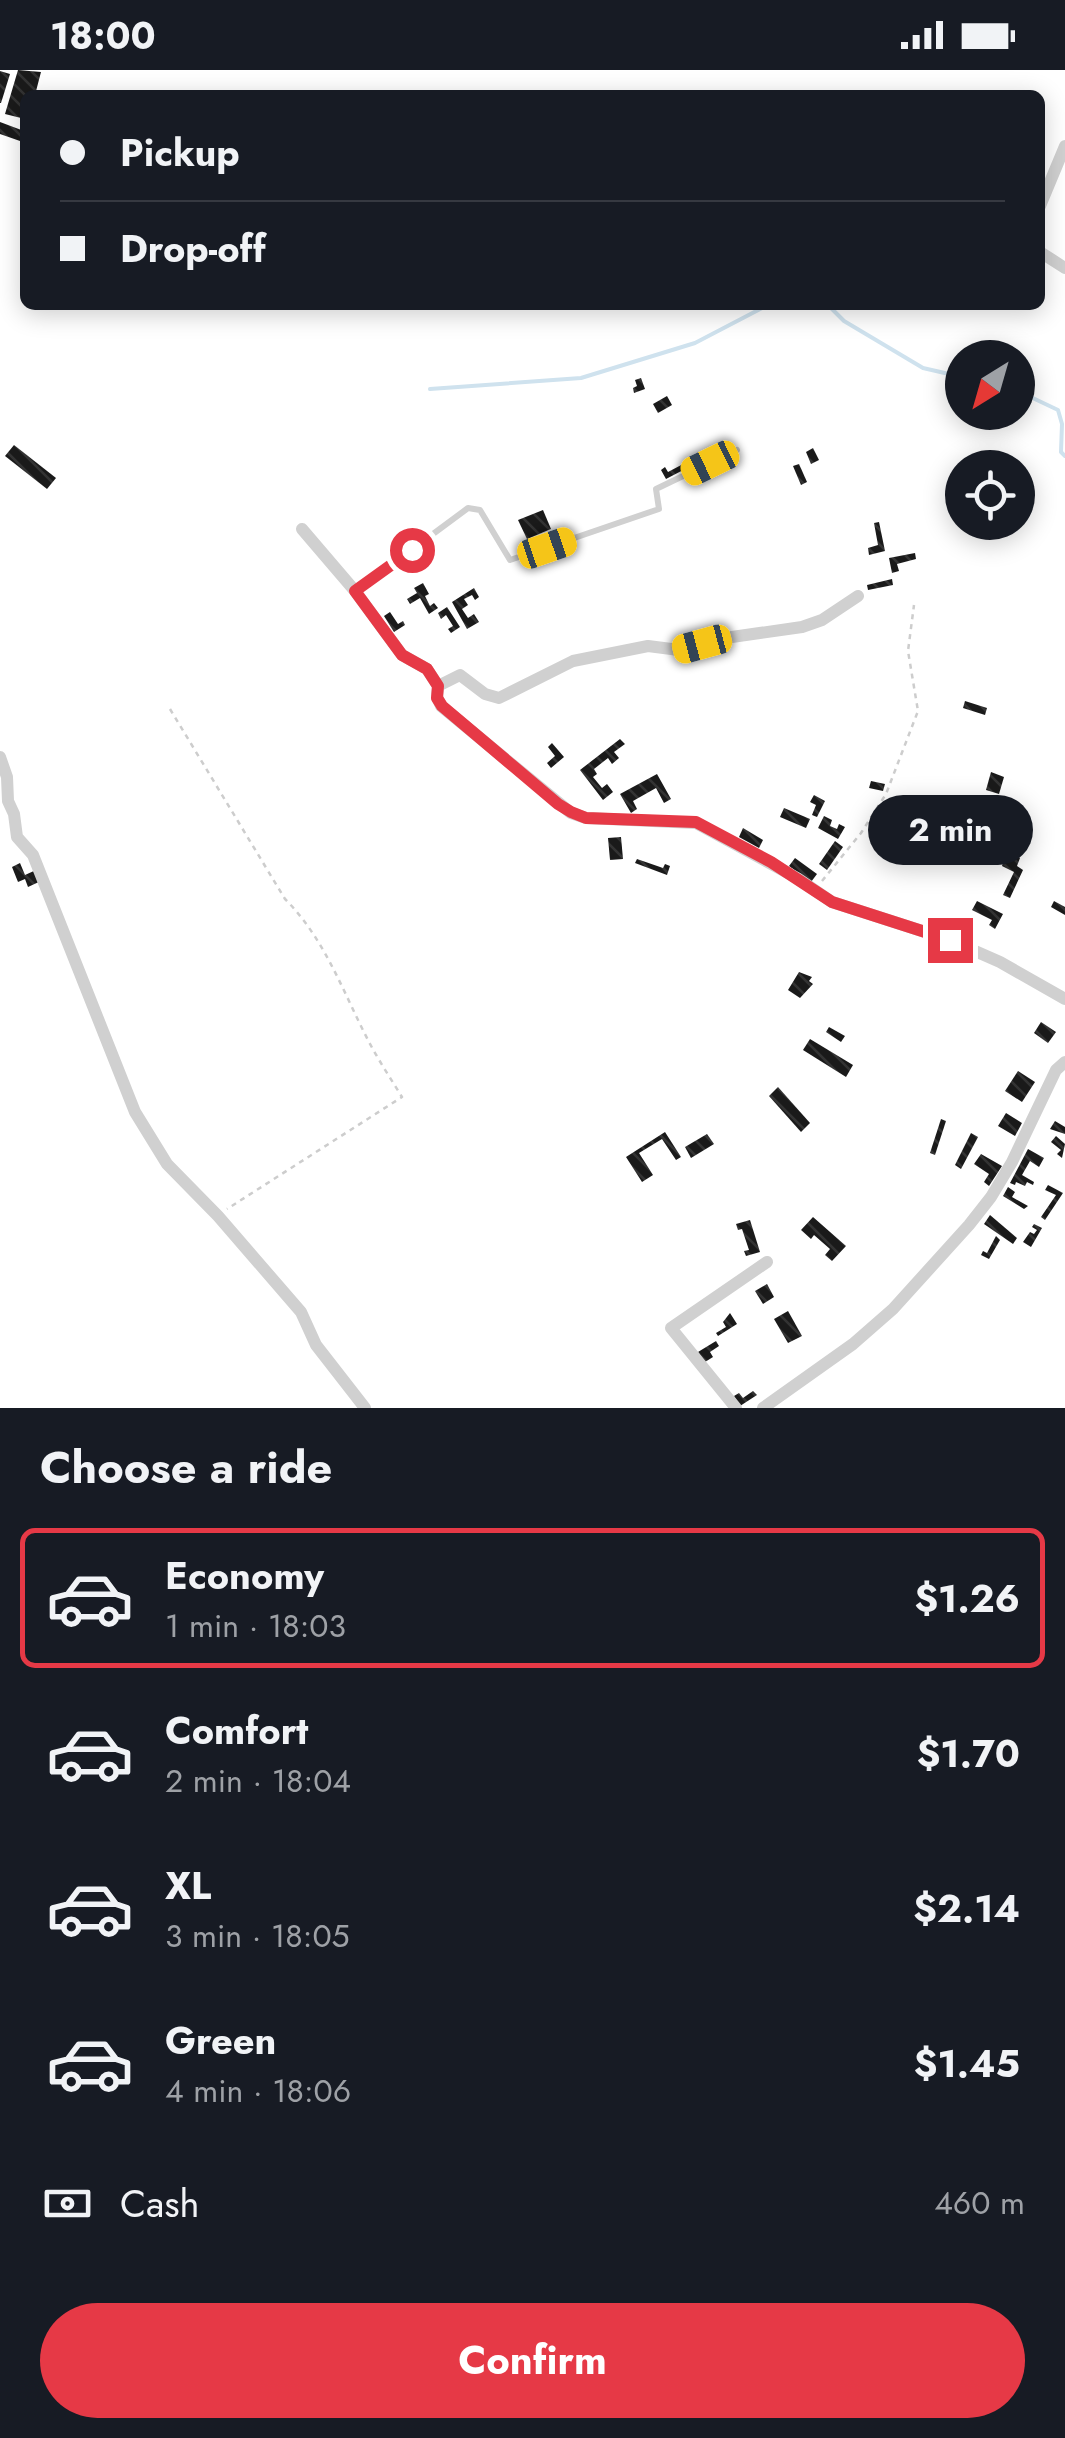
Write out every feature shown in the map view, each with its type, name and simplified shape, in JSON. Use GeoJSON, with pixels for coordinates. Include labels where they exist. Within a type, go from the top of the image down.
{"type":"FeatureCollection","features":[{"type":"Feature","properties":{"kind":"street"},"geometry":{"type":"LineString","coordinates":[[1045,194],[1065,146]]}},
{"type":"Feature","properties":{"kind":"street"},"geometry":{"type":"LineString","coordinates":[[302,529],[402,655],[427,669],[438,686],[437,698],[442,706],[571,812],[601,819],[696,822],[832,902],[950,940],[1065,998]]}},
{"type":"Feature","properties":{"kind":"street"},"geometry":{"type":"LineString","coordinates":[[438,686],[460,675],[486,694],[499,698],[573,661],[648,646],[678,650],[725,638],[802,627],[822,620],[858,596]]}},
{"type":"Feature","properties":{"kind":"street"},"geometry":{"type":"LineString","coordinates":[[1,759],[17,837],[33,855],[135,1112],[167,1164],[301,1312],[316,1345],[365,1408]]}},
{"type":"Feature","properties":{"kind":"street"},"geometry":{"type":"LineString","coordinates":[[763,1408],[853,1344],[969,1225],[998,1185],[1056,1070],[1065,1062]]}},
{"type":"Feature","properties":{"kind":"street"},"geometry":{"type":"LineString","coordinates":[[736,1408],[671,1328],[766,1262]]}},
{"type":"Feature","properties":{"kind":"lane"},"geometry":{"type":"LineString","coordinates":[[355,591],[468,508],[480,510],[510,560],[660,509],[656,489],[737,450]]}},
{"type":"Feature","properties":{"kind":"path"},"geometry":{"type":"LineString","coordinates":[[814,890],[861,833],[886,794],[918,711],[908,651],[914,605]]}},
{"type":"Feature","properties":{"kind":"path"},"geometry":{"type":"LineString","coordinates":[[170,709],[285,899],[304,918],[330,960],[368,1041],[402,1097],[218,1216]]}},
{"type":"Feature","properties":{"kind":"building"},"geometry":{"type":"Polygon","coordinates":[[[18,70],[41,72],[36,90],[20,90],[20,118],[5,114],[18,70]]]}},
{"type":"Feature","properties":{"kind":"building"},"geometry":{"type":"Polygon","coordinates":[[[0,71],[10,74],[1,103],[0,103],[0,71]]]}},
{"type":"Feature","properties":{"kind":"building"},"geometry":{"type":"Polygon","coordinates":[[[0,122],[20,130],[20,141],[0,134],[0,122]]]}},
{"type":"Feature","properties":{"kind":"building"},"geometry":{"type":"Polygon","coordinates":[[[641,378],[645,389],[634,393],[635,380],[641,378]]]}},
{"type":"Feature","properties":{"kind":"building"},"geometry":{"type":"Polygon","coordinates":[[[667,396],[672,405],[658,413],[653,404],[667,396]]]}},
{"type":"Feature","properties":{"kind":"building"},"geometry":{"type":"Polygon","coordinates":[[[14,445],[56,478],[47,489],[5,456],[14,445]]]}},
{"type":"Feature","properties":{"kind":"building"},"geometry":{"type":"Polygon","coordinates":[[[813,448],[819,460],[811,464],[806,452],[813,448]]]}},
{"type":"Feature","properties":{"kind":"building"},"geometry":{"type":"Polygon","coordinates":[[[685,463],[687,468],[666,479],[661,470],[665,467],[668,472],[685,463]]]}},
{"type":"Feature","properties":{"kind":"building"},"geometry":{"type":"Polygon","coordinates":[[[799,464],[807,482],[801,485],[793,466],[799,464]]]}},
{"type":"Feature","properties":{"kind":"building"},"geometry":{"type":"Polygon","coordinates":[[[543,510],[551,529],[527,539],[518,520],[543,510]]]}},
{"type":"Feature","properties":{"kind":"building"},"geometry":{"type":"Polygon","coordinates":[[[879,522],[885,551],[869,555],[868,548],[878,545],[874,523],[879,522]]]}},
{"type":"Feature","properties":{"kind":"building"},"geometry":{"type":"Polygon","coordinates":[[[915,553],[916,559],[897,564],[899,571],[892,573],[889,558],[915,553]]]}},
{"type":"Feature","properties":{"kind":"building"},"geometry":{"type":"Polygon","coordinates":[[[892,579],[893,585],[868,590],[867,585],[892,579]]]}},
{"type":"Feature","properties":{"kind":"building"},"geometry":{"type":"Polygon","coordinates":[[[423,583],[430,606],[434,603],[438,608],[429,614],[420,598],[410,604],[407,599],[423,583]]]}},
{"type":"Feature","properties":{"kind":"building"},"geometry":{"type":"Polygon","coordinates":[[[474,588],[479,597],[464,599],[468,605],[462,609],[468,618],[474,614],[479,622],[467,629],[452,602],[474,588]]]}},
{"type":"Feature","properties":{"kind":"building"},"geometry":{"type":"Polygon","coordinates":[[[447,607],[460,627],[451,633],[448,629],[453,626],[446,615],[441,619],[438,613],[447,607]]]}},
{"type":"Feature","properties":{"kind":"building"},"geometry":{"type":"Polygon","coordinates":[[[390,612],[398,624],[403,621],[405,625],[394,632],[384,616],[390,612]]]}},
{"type":"Feature","properties":{"kind":"building"},"geometry":{"type":"Polygon","coordinates":[[[965,701],[987,708],[985,715],[963,708],[965,701]]]}},
{"type":"Feature","properties":{"kind":"building"},"geometry":{"type":"Polygon","coordinates":[[[620,739],[625,744],[614,752],[619,758],[612,764],[608,758],[594,769],[597,774],[593,777],[602,788],[607,784],[613,792],[603,800],[580,770],[620,739]]]}},
{"type":"Feature","properties":{"kind":"building"},"geometry":{"type":"Polygon","coordinates":[[[552,743],[564,757],[551,768],[547,763],[555,756],[548,747],[552,743]]]}},
{"type":"Feature","properties":{"kind":"building"},"geometry":{"type":"Polygon","coordinates":[[[991,772],[1004,777],[999,794],[986,790],[991,772]]]}},
{"type":"Feature","properties":{"kind":"building"},"geometry":{"type":"Polygon","coordinates":[[[657,774],[671,799],[664,803],[656,788],[633,801],[637,809],[631,813],[620,794],[657,774]]]}},
{"type":"Feature","properties":{"kind":"building"},"geometry":{"type":"Polygon","coordinates":[[[871,781],[885,784],[883,791],[869,788],[871,781]]]}},
{"type":"Feature","properties":{"kind":"building"},"geometry":{"type":"Polygon","coordinates":[[[814,795],[825,801],[817,817],[812,815],[816,805],[810,802],[814,795]]]}},
{"type":"Feature","properties":{"kind":"building"},"geometry":{"type":"Polygon","coordinates":[[[784,808],[810,819],[806,828],[780,817],[784,808]]]}},
{"type":"Feature","properties":{"kind":"building"},"geometry":{"type":"Polygon","coordinates":[[[824,816],[832,820],[830,826],[845,827],[838,839],[818,828],[824,816]]]}},
{"type":"Feature","properties":{"kind":"building"},"geometry":{"type":"Polygon","coordinates":[[[1003,820],[1013,825],[1009,831],[1027,840],[1024,846],[997,832],[1003,820]]]}},
{"type":"Feature","properties":{"kind":"building"},"geometry":{"type":"Polygon","coordinates":[[[743,828],[763,840],[759,848],[739,837],[743,828]]]}},
{"type":"Feature","properties":{"kind":"building"},"geometry":{"type":"Polygon","coordinates":[[[621,837],[623,859],[610,860],[608,838],[621,837]]]}},
{"type":"Feature","properties":{"kind":"building"},"geometry":{"type":"Polygon","coordinates":[[[835,841],[843,847],[827,870],[819,864],[835,841]]]}},
{"type":"Feature","properties":{"kind":"building"},"geometry":{"type":"Polygon","coordinates":[[[1001,849],[1020,858],[1017,866],[1023,870],[1010,898],[1003,895],[1014,872],[1002,866],[1004,860],[997,857],[1001,849]]]}},
{"type":"Feature","properties":{"kind":"building"},"geometry":{"type":"Polygon","coordinates":[[[795,858],[817,874],[811,882],[789,866],[795,858]]]}},
{"type":"Feature","properties":{"kind":"building"},"geometry":{"type":"Polygon","coordinates":[[[637,859],[663,868],[665,864],[670,866],[667,875],[635,863],[637,859]]]}},
{"type":"Feature","properties":{"kind":"building"},"geometry":{"type":"Polygon","coordinates":[[[20,863],[25,875],[36,870],[41,881],[28,887],[25,879],[18,882],[12,867],[20,863]]]}},
{"type":"Feature","properties":{"kind":"building"},"geometry":{"type":"Polygon","coordinates":[[[977,901],[1003,914],[995,929],[989,925],[992,920],[972,910],[977,901]]]}},
{"type":"Feature","properties":{"kind":"building"},"geometry":{"type":"Polygon","coordinates":[[[1054,901],[1065,907],[1065,915],[1051,907],[1054,901]]]}},
{"type":"Feature","properties":{"kind":"building"},"geometry":{"type":"Polygon","coordinates":[[[799,972],[812,977],[809,981],[813,984],[800,998],[788,990],[799,972]]]}},
{"type":"Feature","properties":{"kind":"building"},"geometry":{"type":"Polygon","coordinates":[[[1041,1022],[1056,1032],[1048,1043],[1034,1033],[1041,1022]]]}},
{"type":"Feature","properties":{"kind":"building"},"geometry":{"type":"Polygon","coordinates":[[[829,1027],[845,1036],[841,1042],[826,1032],[829,1027]]]}},
{"type":"Feature","properties":{"kind":"building"},"geometry":{"type":"Polygon","coordinates":[[[810,1039],[853,1065],[846,1077],[803,1050],[810,1039]]]}},
{"type":"Feature","properties":{"kind":"building"},"geometry":{"type":"Polygon","coordinates":[[[1018,1071],[1035,1082],[1022,1102],[1005,1091],[1018,1071]]]}},
{"type":"Feature","properties":{"kind":"building"},"geometry":{"type":"Polygon","coordinates":[[[778,1087],[810,1123],[801,1132],[769,1096],[778,1087]]]}},
{"type":"Feature","properties":{"kind":"building"},"geometry":{"type":"Polygon","coordinates":[[[1006,1113],[1022,1123],[1015,1136],[998,1126],[1006,1113]]]}},
{"type":"Feature","properties":{"kind":"building"},"geometry":{"type":"Polygon","coordinates":[[[941,1119],[946,1121],[935,1155],[930,1153],[941,1119]]]}},
{"type":"Feature","properties":{"kind":"building"},"geometry":{"type":"Polygon","coordinates":[[[1055,1121],[1065,1127],[1065,1134],[1050,1129],[1055,1121]]]}},
{"type":"Feature","properties":{"kind":"building"},"geometry":{"type":"Polygon","coordinates":[[[665,1132],[681,1157],[676,1160],[662,1139],[639,1153],[653,1175],[642,1182],[626,1157],[665,1132]]]}},
{"type":"Feature","properties":{"kind":"building"},"geometry":{"type":"Polygon","coordinates":[[[971,1133],[978,1137],[961,1169],[955,1165],[971,1133]]]}},
{"type":"Feature","properties":{"kind":"building"},"geometry":{"type":"Polygon","coordinates":[[[707,1134],[714,1144],[691,1158],[685,1147],[707,1134]]]}},
{"type":"Feature","properties":{"kind":"building"},"geometry":{"type":"Polygon","coordinates":[[[1056,1136],[1065,1144],[1062,1158],[1057,1154],[1061,1150],[1051,1142],[1056,1136]]]}},
{"type":"Feature","properties":{"kind":"building"},"geometry":{"type":"Polygon","coordinates":[[[1028,1149],[1044,1158],[1039,1167],[1030,1161],[1022,1175],[1033,1185],[1010,1183],[1028,1149]]]}},
{"type":"Feature","properties":{"kind":"building"},"geometry":{"type":"Polygon","coordinates":[[[981,1154],[1002,1166],[989,1186],[984,1182],[989,1174],[974,1164],[981,1154]]]}},
{"type":"Feature","properties":{"kind":"building"},"geometry":{"type":"Polygon","coordinates":[[[1048,1185],[1063,1193],[1045,1220],[1041,1217],[1056,1195],[1045,1190],[1048,1185]]]}},
{"type":"Feature","properties":{"kind":"building"},"geometry":{"type":"Polygon","coordinates":[[[1008,1187],[1015,1192],[1012,1197],[1028,1206],[1024,1209],[1003,1196],[1008,1187]]]}},
{"type":"Feature","properties":{"kind":"building"},"geometry":{"type":"Polygon","coordinates":[[[990,1215],[1017,1238],[1013,1244],[984,1224],[990,1215]]]}},
{"type":"Feature","properties":{"kind":"building"},"geometry":{"type":"Polygon","coordinates":[[[813,1217],[846,1246],[832,1261],[825,1255],[830,1249],[801,1230],[813,1217]]]}},
{"type":"Feature","properties":{"kind":"building"},"geometry":{"type":"Polygon","coordinates":[[[750,1220],[760,1252],[746,1256],[744,1251],[749,1250],[742,1229],[738,1230],[736,1224],[750,1220]]]}},
{"type":"Feature","properties":{"kind":"building"},"geometry":{"type":"Polygon","coordinates":[[[1034,1224],[1042,1228],[1031,1247],[1023,1242],[1030,1232],[1034,1234],[1037,1230],[1032,1227],[1034,1224]]]}},
{"type":"Feature","properties":{"kind":"building"},"geometry":{"type":"Polygon","coordinates":[[[996,1236],[1000,1240],[989,1259],[981,1255],[983,1251],[987,1253],[996,1236]]]}},
{"type":"Feature","properties":{"kind":"building"},"geometry":{"type":"Polygon","coordinates":[[[767,1284],[774,1297],[763,1304],[755,1291],[767,1284]]]}},
{"type":"Feature","properties":{"kind":"building"},"geometry":{"type":"Polygon","coordinates":[[[788,1311],[802,1336],[788,1343],[774,1319],[788,1311]]]}},
{"type":"Feature","properties":{"kind":"building"},"geometry":{"type":"Polygon","coordinates":[[[730,1313],[737,1324],[718,1336],[716,1333],[726,1327],[723,1322],[730,1313]]]}},
{"type":"Feature","properties":{"kind":"building"},"geometry":{"type":"Polygon","coordinates":[[[716,1341],[719,1346],[705,1362],[698,1352],[716,1341]]]}},
{"type":"Feature","properties":{"kind":"building"},"geometry":{"type":"Polygon","coordinates":[[[753,1391],[757,1395],[740,1406],[734,1396],[739,1393],[743,1398],[753,1391]]]}},
{"type":"Feature","properties":{"kind":"waterway"},"geometry":{"type":"LineString","coordinates":[[430,389],[581,378],[695,343],[758,310]]}},
{"type":"Feature","properties":{"kind":"waterway"},"geometry":{"type":"LineString","coordinates":[[833,310],[844,321],[923,368],[945,373]]}},
{"type":"Feature","properties":{"kind":"waterway"},"geometry":{"type":"LineString","coordinates":[[1035,399],[1058,410],[1061,452],[1065,456]]}},
{"type":"Feature","properties":{"kind":"route"},"geometry":{"type":"LineString","coordinates":[[412,550],[355,591],[402,655],[427,669],[438,686],[437,698],[442,706],[558,804],[586,818],[696,822],[771,862],[832,902],[950,940]]}}]}
